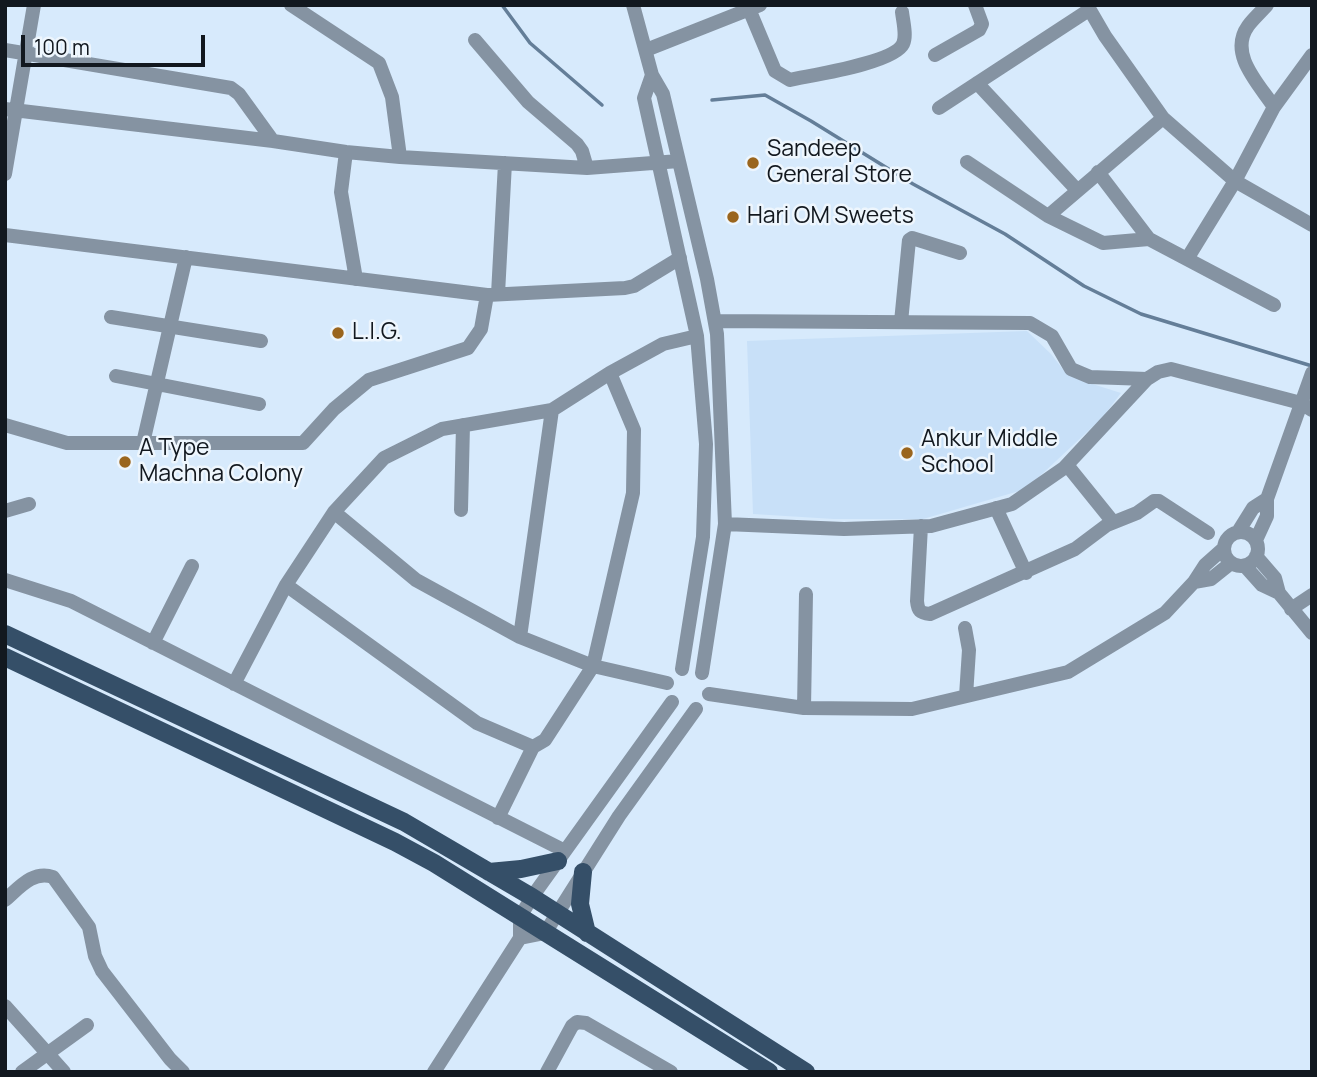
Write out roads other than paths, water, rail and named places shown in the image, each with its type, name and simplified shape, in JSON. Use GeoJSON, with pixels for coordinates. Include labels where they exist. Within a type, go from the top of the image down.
{"type":"FeatureCollection","features":[{"type":"Feature","properties":{"kind":"main road"},"geometry":{"type":"LineString","coordinates":[[5,634],[404,822],[532,897],[806,1072]]}},
{"type":"Feature","properties":{"kind":"main road"},"geometry":{"type":"LineString","coordinates":[[5,657],[434,863],[769,1072]]}},
{"type":"Feature","properties":{"kind":"main road"},"geometry":{"type":"LineString","coordinates":[[309,802],[318,782]]}},
{"type":"Feature","properties":{"kind":"main road"},"geometry":{"type":"LineString","coordinates":[[434,863],[445,846]]}},
{"type":"Feature","properties":{"kind":"main road"},"geometry":{"type":"LineString","coordinates":[[489,872],[521,869],[561,856]]}},
{"type":"Feature","properties":{"kind":"main road"},"geometry":{"type":"LineString","coordinates":[[583,872],[580,904],[587,933]]}},
{"type":"Feature","properties":{"kind":"street"},"geometry":{"type":"LineString","coordinates":[[5,174],[11,109],[27,52],[34,5]]}},
{"type":"Feature","properties":{"kind":"street"},"geometry":{"type":"LineString","coordinates":[[291,5],[379,63],[392,97],[400,157]]}},
{"type":"Feature","properties":{"kind":"street"},"geometry":{"type":"LineString","coordinates":[[520,938],[545,933],[619,816],[709,694],[709,686],[702,673],[725,524],[723,437],[715,321],[663,93],[652,75],[633,5]]}},
{"type":"Feature","properties":{"kind":"street"},"geometry":{"type":"LineString","coordinates":[[935,55],[979,30],[982,24],[975,5]]}},
{"type":"Feature","properties":{"kind":"street"},"geometry":{"type":"LineString","coordinates":[[1267,5],[1246,28],[1240,44],[1242,59],[1274,107]]}},
{"type":"Feature","properties":{"kind":"street"},"geometry":{"type":"LineString","coordinates":[[646,50],[730,11],[755,7],[775,71],[790,80],[863,65],[897,53],[905,41],[901,12]]}},
{"type":"Feature","properties":{"kind":"street"},"geometry":{"type":"LineString","coordinates":[[939,108],[1088,8],[1163,118],[1235,181],[1312,225]]}},
{"type":"Feature","properties":{"kind":"street"},"geometry":{"type":"LineString","coordinates":[[475,40],[528,102],[578,144],[587,168]]}},
{"type":"Feature","properties":{"kind":"street"},"geometry":{"type":"LineString","coordinates":[[5,50],[231,89],[244,100],[273,141]]}},
{"type":"Feature","properties":{"kind":"street"},"geometry":{"type":"LineString","coordinates":[[1187,259],[1235,181],[1274,107],[1312,55]]}},
{"type":"Feature","properties":{"kind":"street"},"geometry":{"type":"LineString","coordinates":[[652,75],[644,99],[697,336],[706,444],[703,537],[682,669]]}},
{"type":"Feature","properties":{"kind":"street"},"geometry":{"type":"LineString","coordinates":[[977,83],[1077,190]]}},
{"type":"Feature","properties":{"kind":"street"},"geometry":{"type":"LineString","coordinates":[[11,109],[400,157],[587,168],[679,161]]}},
{"type":"Feature","properties":{"kind":"street"},"geometry":{"type":"LineString","coordinates":[[1048,216],[1163,118]]}},
{"type":"Feature","properties":{"kind":"street"},"geometry":{"type":"LineString","coordinates":[[345,152],[341,192],[356,279]]}},
{"type":"Feature","properties":{"kind":"street"},"geometry":{"type":"LineString","coordinates":[[967,162],[1048,216],[1103,243],[1149,239]]}},
{"type":"Feature","properties":{"kind":"street"},"geometry":{"type":"LineString","coordinates":[[5,425],[61,442],[303,443],[334,409],[374,376],[468,348],[481,328],[493,295],[505,163]]}},
{"type":"Feature","properties":{"kind":"street"},"geometry":{"type":"LineString","coordinates":[[1098,172],[1149,239],[1274,304]]}},
{"type":"Feature","properties":{"kind":"street"},"geometry":{"type":"LineString","coordinates":[[5,235],[493,295],[625,288],[634,286],[680,258]]}},
{"type":"Feature","properties":{"kind":"street"},"geometry":{"type":"LineString","coordinates":[[901,322],[909,240],[960,253]]}},
{"type":"Feature","properties":{"kind":"street"},"geometry":{"type":"LineString","coordinates":[[144,443],[186,257]]}},
{"type":"Feature","properties":{"kind":"street"},"geometry":{"type":"LineString","coordinates":[[111,317],[261,341]]}},
{"type":"Feature","properties":{"kind":"street"},"geometry":{"type":"LineString","coordinates":[[715,321],[1030,323],[1052,336],[1071,369],[1090,377],[1147,379]]}},
{"type":"Feature","properties":{"kind":"street"},"geometry":{"type":"LineString","coordinates":[[234,684],[286,585],[334,512],[384,458],[442,429],[552,410],[610,373],[663,344],[697,336]]}},
{"type":"Feature","properties":{"kind":"street"},"geometry":{"type":"LineString","coordinates":[[725,524],[844,528],[931,526],[1012,504],[1067,465],[1147,379],[1158,372],[1171,369],[1307,406]]}},
{"type":"Feature","properties":{"kind":"street"},"geometry":{"type":"LineString","coordinates":[[498,818],[533,747],[545,740],[593,666],[633,493],[634,430],[610,373]]}},
{"type":"Feature","properties":{"kind":"street"},"geometry":{"type":"LineString","coordinates":[[116,376],[259,404]]}},
{"type":"Feature","properties":{"kind":"street"},"geometry":{"type":"LineString","coordinates":[[1255,540],[1267,516],[1267,499],[1307,406],[1310,377]]}},
{"type":"Feature","properties":{"kind":"street"},"geometry":{"type":"LineString","coordinates":[[520,637],[552,410]]}},
{"type":"Feature","properties":{"kind":"street"},"geometry":{"type":"LineString","coordinates":[[461,510],[463,425]]}},
{"type":"Feature","properties":{"kind":"street"},"geometry":{"type":"LineString","coordinates":[[1067,465],[1113,522]]}},
{"type":"Feature","properties":{"kind":"street"},"geometry":{"type":"LineString","coordinates":[[709,694],[804,708],[912,709],[1068,672],[1165,612],[1194,582],[1205,565],[1223,549],[1228,537],[1238,532],[1253,508],[1267,499]]}},
{"type":"Feature","properties":{"kind":"street"},"geometry":{"type":"LineString","coordinates":[[921,526],[917,601],[918,610],[930,614],[1083,545],[1113,522],[1138,513],[1149,502],[1159,501],[1208,533]]}},
{"type":"Feature","properties":{"kind":"street"},"geometry":{"type":"LineString","coordinates":[[5,511],[29,504]]}},
{"type":"Feature","properties":{"kind":"street"},"geometry":{"type":"LineString","coordinates":[[996,508],[1026,573]]}},
{"type":"Feature","properties":{"kind":"street"},"geometry":{"type":"LineString","coordinates":[[334,512],[416,580],[520,637],[593,666],[667,683]]}},
{"type":"Feature","properties":{"kind":"street"},"geometry":{"type":"LineString","coordinates":[[1194,582],[1211,579],[1238,565],[1251,563],[1258,549],[1255,540],[1249,534],[1238,532]]}},
{"type":"Feature","properties":{"kind":"street"},"geometry":{"type":"LineString","coordinates":[[1223,549],[1225,557],[1262,585],[1279,593]]}},
{"type":"Feature","properties":{"kind":"street"},"geometry":{"type":"LineString","coordinates":[[1256,556],[1275,578],[1279,593],[1312,633]]}},
{"type":"Feature","properties":{"kind":"street"},"geometry":{"type":"LineString","coordinates":[[153,643],[192,566]]}},
{"type":"Feature","properties":{"kind":"street"},"geometry":{"type":"LineString","coordinates":[[5,580],[71,601],[498,818],[561,856]]}},
{"type":"Feature","properties":{"kind":"street"},"geometry":{"type":"LineString","coordinates":[[286,585],[477,723],[533,747]]}},
{"type":"Feature","properties":{"kind":"street"},"geometry":{"type":"LineString","coordinates":[[804,708],[806,594]]}},
{"type":"Feature","properties":{"kind":"street"},"geometry":{"type":"LineString","coordinates":[[1291,609],[1312,595]]}},
{"type":"Feature","properties":{"kind":"street"},"geometry":{"type":"LineString","coordinates":[[965,628],[970,650],[966,696]]}},
{"type":"Feature","properties":{"kind":"street"},"geometry":{"type":"LineString","coordinates":[[696,709],[683,709],[672,702],[668,696],[667,683],[682,669],[702,673]]}},
{"type":"Feature","properties":{"kind":"street"},"geometry":{"type":"LineString","coordinates":[[434,1072],[520,938],[520,917],[532,897],[672,702]]}},
{"type":"Feature","properties":{"kind":"street"},"geometry":{"type":"LineString","coordinates":[[5,900],[34,876],[52,877],[89,928],[95,956],[102,971],[183,1072]]}},
{"type":"Feature","properties":{"kind":"street"},"geometry":{"type":"LineString","coordinates":[[5,1006],[64,1072]]}},
{"type":"Feature","properties":{"kind":"street"},"geometry":{"type":"LineString","coordinates":[[547,1072],[572,1026],[578,1022],[586,1023],[671,1072]]}},
{"type":"Feature","properties":{"kind":"street"},"geometry":{"type":"LineString","coordinates":[[22,1072],[87,1025]]}},
{"type":"Feature","properties":{"kind":"waterway"},"geometry":{"type":"LineString","coordinates":[[502,5],[530,43],[602,105]]}},
{"type":"Feature","properties":{"kind":"waterway"},"geometry":{"type":"LineString","coordinates":[[712,100],[765,95],[913,184],[1005,234],[1084,286],[1141,314],[1312,366]]}},
{"type":"Feature","properties":{"kind":"place","name":"Sandeep General Store"},"geometry":{"type":"Point","coordinates":[753,163]}},
{"type":"Feature","properties":{"kind":"place","name":"Hari OM Sweets"},"geometry":{"type":"Point","coordinates":[733,217]}},
{"type":"Feature","properties":{"kind":"place","name":"L.I.G."},"geometry":{"type":"Point","coordinates":[338,333]}},
{"type":"Feature","properties":{"kind":"place","name":"Ankur Middle School"},"geometry":{"type":"Point","coordinates":[907,453]}},
{"type":"Feature","properties":{"kind":"place","name":"A Type Machna Colony"},"geometry":{"type":"Point","coordinates":[125,462]}}]}
